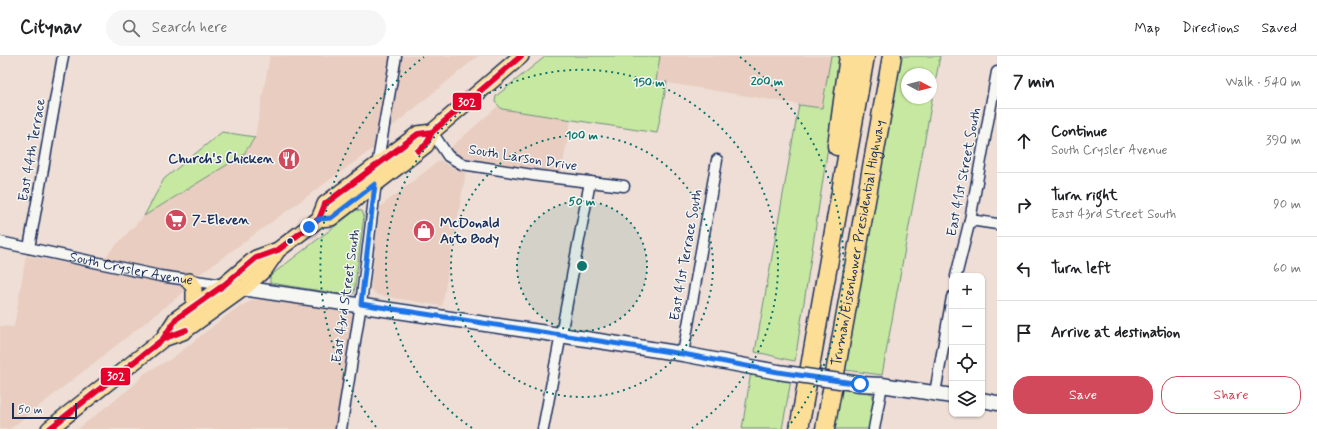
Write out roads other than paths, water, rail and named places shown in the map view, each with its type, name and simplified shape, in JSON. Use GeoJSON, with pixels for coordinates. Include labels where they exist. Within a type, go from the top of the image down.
{"type":"FeatureCollection","features":[{"type":"Feature","properties":{"kind":"highway"},"geometry":{"type":"LineString","coordinates":[[815,334],[849,56]]}},
{"type":"Feature","properties":{"kind":"highway","name":"Truman/Eisenhower Presidential Highway"},"geometry":{"type":"LineString","coordinates":[[800,429],[815,334],[865,56]]}},
{"type":"Feature","properties":{"kind":"highway","name":"Truman/Eisenhower Presidential Highway"},"geometry":{"type":"LineString","coordinates":[[825,429],[892,56]]}},
{"type":"Feature","properties":{"kind":"main road"},"geometry":{"type":"LineString","coordinates":[[319,219],[331,218],[426,145],[432,132],[521,56]]}},
{"type":"Feature","properties":{"kind":"main road"},"geometry":{"type":"LineString","coordinates":[[49,429],[163,339],[176,319],[224,285],[256,258],[278,250],[319,219],[325,204],[418,134],[432,132]]}},
{"type":"Feature","properties":{"kind":"main road"},"geometry":{"type":"LineString","coordinates":[[163,339],[183,332],[244,288],[265,270],[278,250]]}},
{"type":"Feature","properties":{"kind":"main road"},"geometry":{"type":"LineString","coordinates":[[189,281],[194,288],[194,307]]}},
{"type":"Feature","properties":{"kind":"main road","name":"South Crysler Avenue"},"geometry":{"type":"LineString","coordinates":[[224,285],[361,304],[683,354],[778,372],[860,384],[882,385],[949,395]]}},
{"type":"Feature","properties":{"kind":"main road"},"geometry":{"type":"LineString","coordinates":[[985,401],[997,403]]}},
{"type":"Feature","properties":{"kind":"street","name":"East 44th Terrace"},"geometry":{"type":"LineString","coordinates":[[29,248],[60,56]]}},
{"type":"Feature","properties":{"kind":"street","name":"East 43rd Street South"},"geometry":{"type":"LineString","coordinates":[[341,429],[361,304],[377,166],[396,56]]}},
{"type":"Feature","properties":{"kind":"street","name":"East 41st Street South"},"geometry":{"type":"LineString","coordinates":[[957,273],[970,220],[997,72]]}},
{"type":"Feature","properties":{"kind":"street","name":"South Larson Drive"},"geometry":{"type":"LineString","coordinates":[[432,132],[448,156],[462,164],[624,186]]}},
{"type":"Feature","properties":{"kind":"street","name":"East 41st Terrace South"},"geometry":{"type":"LineString","coordinates":[[683,354],[717,160]]}},
{"type":"Feature","properties":{"kind":"street"},"geometry":{"type":"LineString","coordinates":[[543,429],[590,182]]}},
{"type":"Feature","properties":{"kind":"street"},"geometry":{"type":"LineString","coordinates":[[970,220],[997,224]]}},
{"type":"Feature","properties":{"kind":"street","name":"South Crysler Avenue"},"geometry":{"type":"LineString","coordinates":[[0,242],[189,281],[224,285]]}},
{"type":"Feature","properties":{"kind":"street"},"geometry":{"type":"LineString","coordinates":[[935,393],[950,309]]}},
{"type":"Feature","properties":{"kind":"street"},"geometry":{"type":"LineString","coordinates":[[874,429],[882,385]]}},
{"type":"Feature","properties":{"kind":"place","name":"Church's Chicken"},"geometry":{"type":"Point","coordinates":[289,159]}},
{"type":"Feature","properties":{"kind":"place","name":"7-Eleven"},"geometry":{"type":"Point","coordinates":[176,220]}},
{"type":"Feature","properties":{"kind":"place","name":"McDonald Auto Body"},"geometry":{"type":"Point","coordinates":[424,231]}}]}
